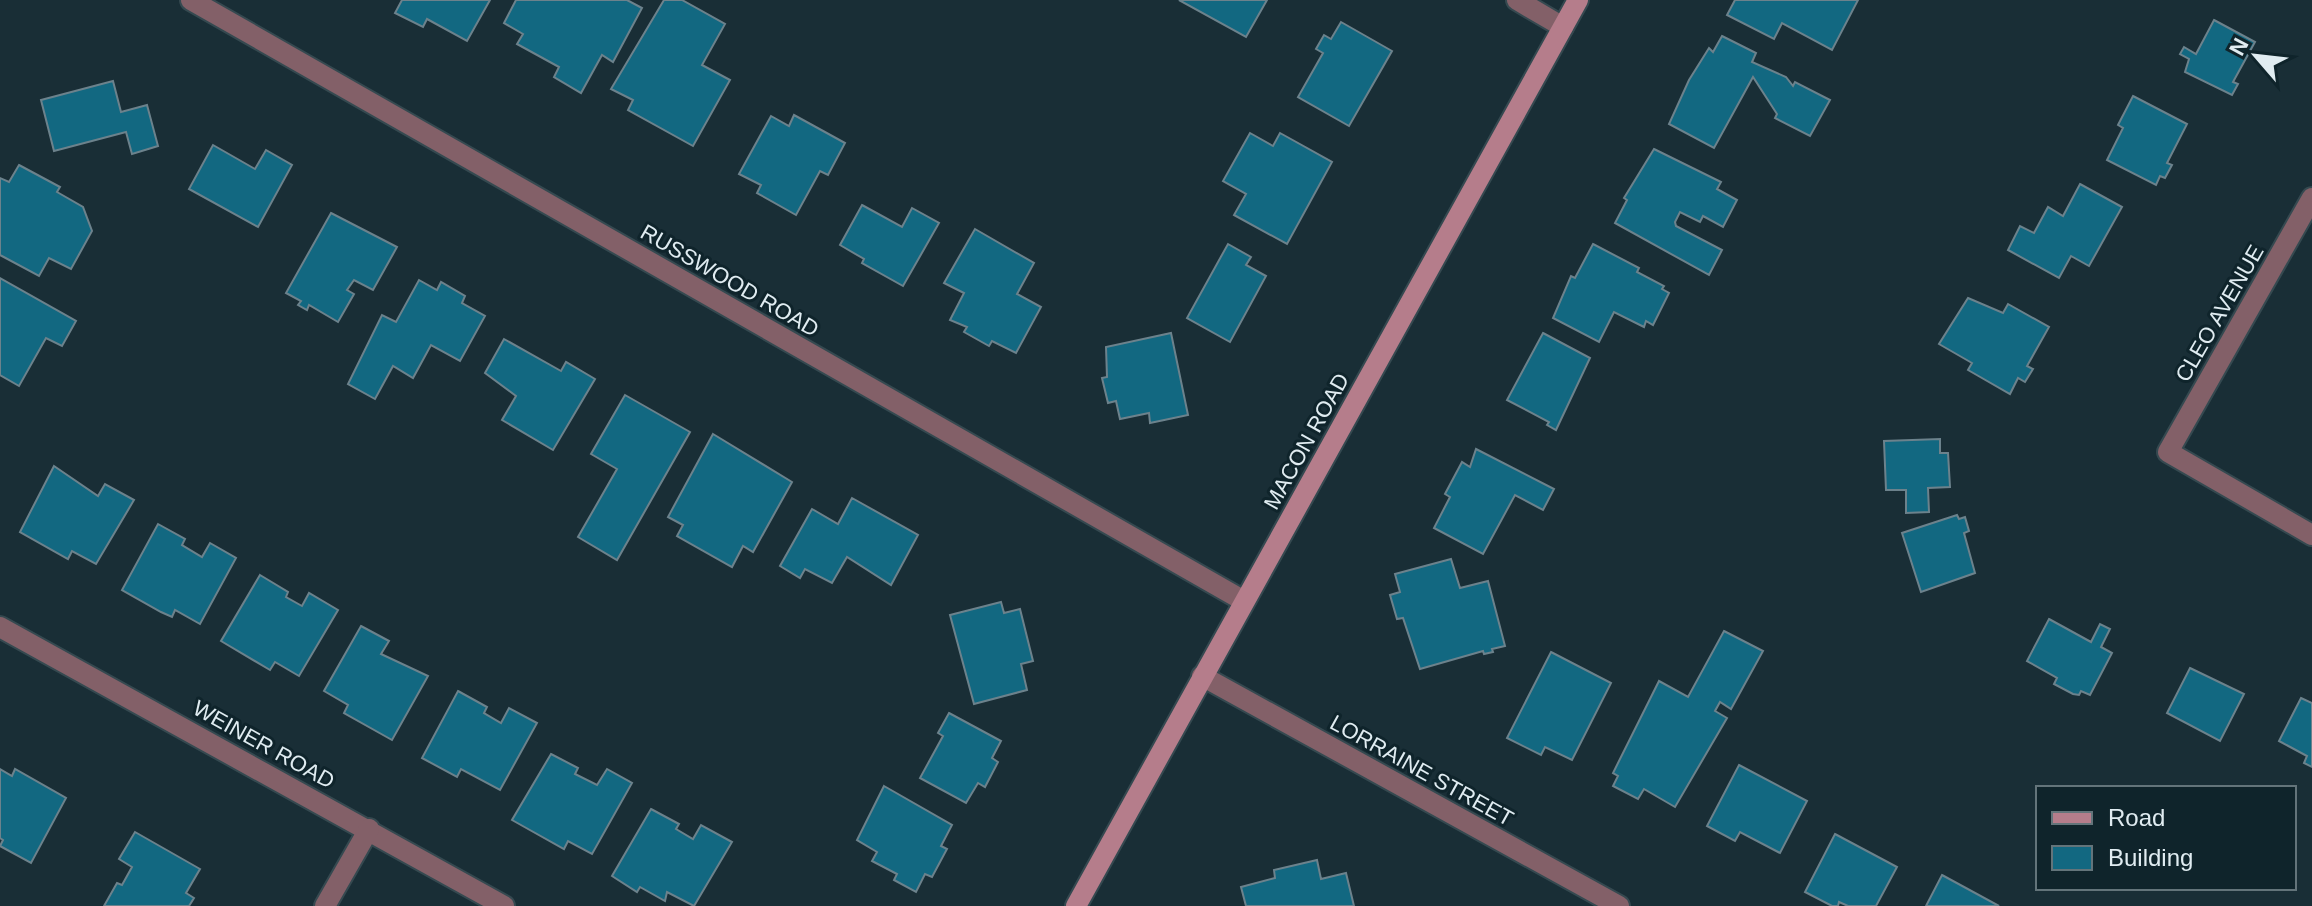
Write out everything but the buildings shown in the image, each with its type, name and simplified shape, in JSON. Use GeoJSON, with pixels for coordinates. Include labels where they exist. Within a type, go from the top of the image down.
{"type":"FeatureCollection","features":[{"type":"Feature","properties":{"kind":"main road","name":"MACON ROAD"},"geometry":{"type":"LineString","coordinates":[[1076,906],[1578,0]]}},
{"type":"Feature","properties":{"kind":"street","name":"RUSSWOOD ROAD"},"geometry":{"type":"LineString","coordinates":[[191,0],[1244,601]]}},
{"type":"Feature","properties":{"kind":"street"},"geometry":{"type":"LineString","coordinates":[[1517,0],[1563,27]]}},
{"type":"Feature","properties":{"kind":"street","name":"CLEO AVENUE"},"geometry":{"type":"LineString","coordinates":[[2312,198],[2168,452],[2312,535]]}},
{"type":"Feature","properties":{"kind":"street","name":"WEINER ROAD"},"geometry":{"type":"LineString","coordinates":[[0,627],[504,906]]}},
{"type":"Feature","properties":{"kind":"street","name":"LORRAINE STREET"},"geometry":{"type":"LineString","coordinates":[[1202,676],[1619,906]]}},
{"type":"Feature","properties":{"kind":"street"},"geometry":{"type":"LineString","coordinates":[[325,906],[369,829]]}}]}
